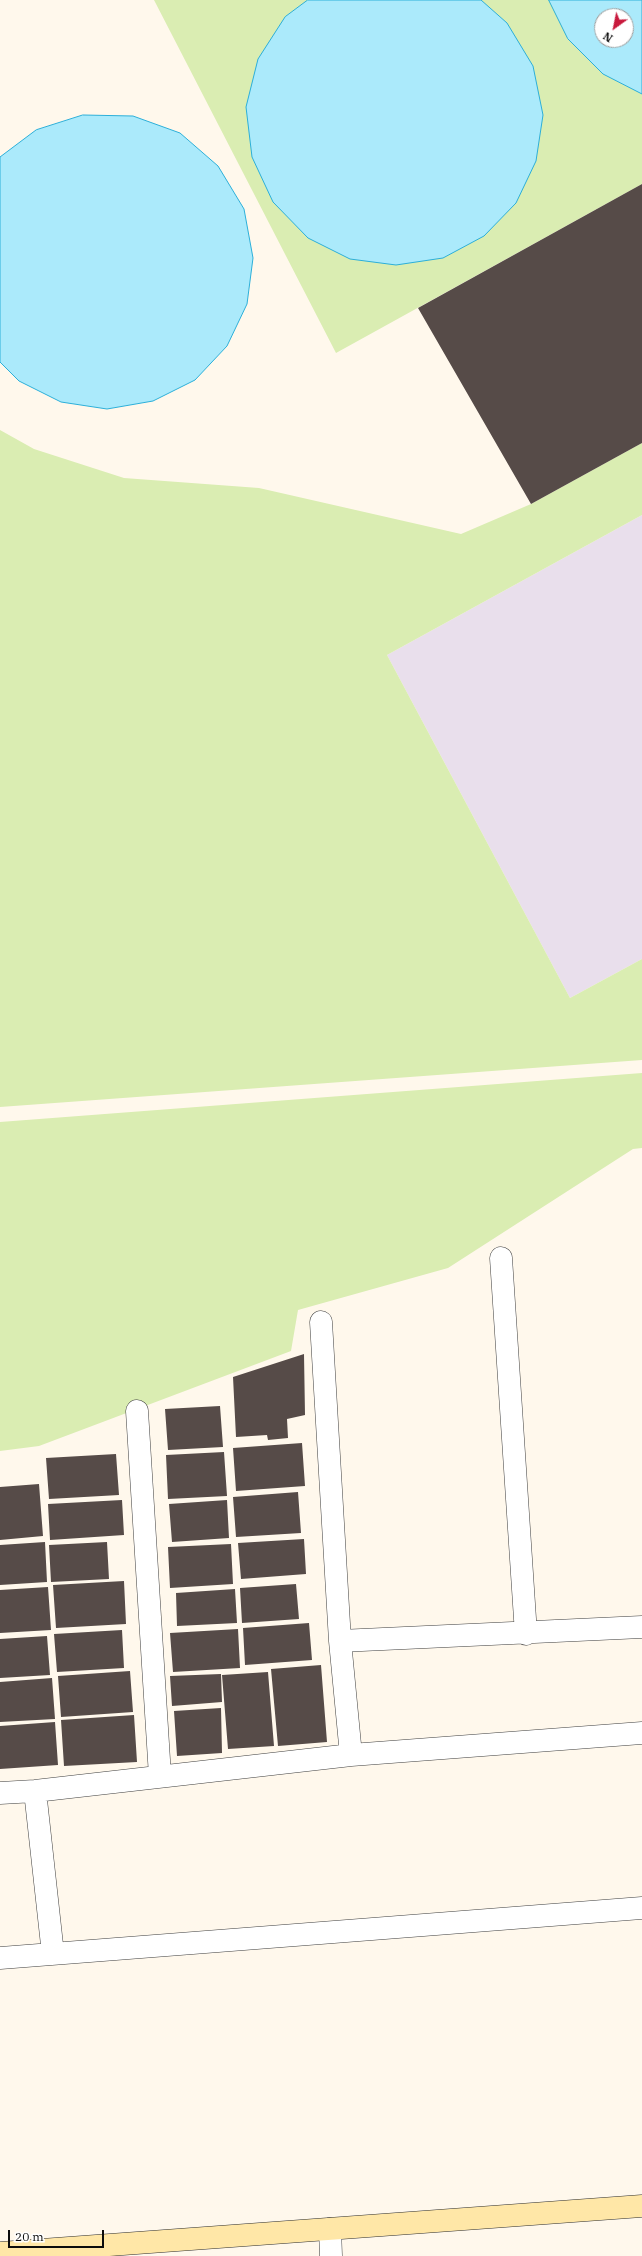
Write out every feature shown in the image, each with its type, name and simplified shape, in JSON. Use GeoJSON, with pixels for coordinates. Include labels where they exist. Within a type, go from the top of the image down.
{"type":"FeatureCollection","features":[{"type":"Feature","properties":{"kind":"street"},"geometry":{"type":"LineString","coordinates":[[501,1258],[526,1634]]}},
{"type":"Feature","properties":{"kind":"street"},"geometry":{"type":"LineString","coordinates":[[321,1322],[340,1641],[351,1755]]}},
{"type":"Feature","properties":{"kind":"street"},"geometry":{"type":"LineString","coordinates":[[137,1411],[160,1776]]}},
{"type":"Feature","properties":{"kind":"street"},"geometry":{"type":"LineString","coordinates":[[340,1641],[526,1634],[642,1627]]}},
{"type":"Feature","properties":{"kind":"street"},"geometry":{"type":"LineString","coordinates":[[0,1793],[36,1791],[351,1755],[642,1733]]}},
{"type":"Feature","properties":{"kind":"street"},"geometry":{"type":"LineString","coordinates":[[36,1791],[53,1954]]}},
{"type":"Feature","properties":{"kind":"street"},"geometry":{"type":"LineString","coordinates":[[0,1958],[642,1908]]}},
{"type":"Feature","properties":{"kind":"street"},"geometry":{"type":"LineString","coordinates":[[0,2253],[642,2206]]}},
{"type":"Feature","properties":{"kind":"street"},"geometry":{"type":"LineString","coordinates":[[330,2229],[331,2256]]}},
{"type":"Feature","properties":{"kind":"shaded area"},"geometry":{"type":"Polygon","coordinates":[[[642,515],[642,959],[570,998],[387,655],[642,515]]]}},
{"type":"Feature","properties":{"kind":"green space"},"geometry":{"type":"Polygon","coordinates":[[[154,0],[642,0],[642,184],[336,353],[154,0]]]}},
{"type":"Feature","properties":{"kind":"green space"},"geometry":{"type":"Polygon","coordinates":[[[0,430],[34,449],[124,478],[259,488],[461,534],[531,504],[642,443],[642,515],[387,655],[570,998],[642,959],[642,1060],[0,1107],[0,430]]]}},
{"type":"Feature","properties":{"kind":"green space"},"geometry":{"type":"Polygon","coordinates":[[[642,1073],[642,1148],[633,1149],[448,1268],[298,1310],[291,1351],[39,1446],[0,1451],[0,1122],[642,1073]]]}},
{"type":"Feature","properties":{"kind":"water"},"geometry":{"type":"Polygon","coordinates":[[[308,0],[481,0],[507,23],[533,66],[543,115],[536,161],[516,203],[484,236],[443,258],[396,265],[350,259],[308,238],[273,202],[252,157],[246,107],[258,59],[285,17],[308,0]]]}},
{"type":"Feature","properties":{"kind":"water"},"geometry":{"type":"Polygon","coordinates":[[[549,0],[642,0],[642,94],[603,74],[568,39],[549,0]]]}},
{"type":"Feature","properties":{"kind":"water"},"geometry":{"type":"Polygon","coordinates":[[[83,115],[133,116],[180,133],[218,166],[244,209],[253,258],[247,304],[227,346],[195,380],[153,401],[107,409],[61,402],[19,381],[0,362],[0,157],[36,130],[83,115]]]}},
{"type":"Feature","properties":{"kind":"building"},"geometry":{"type":"Polygon","coordinates":[[[642,184],[642,443],[531,504],[418,308],[642,184]]]}},
{"type":"Feature","properties":{"kind":"building"},"geometry":{"type":"Polygon","coordinates":[[[304,1354],[305,1415],[287,1419],[288,1438],[268,1440],[267,1435],[236,1437],[233,1377],[304,1354]]]}},
{"type":"Feature","properties":{"kind":"building"},"geometry":{"type":"Polygon","coordinates":[[[220,1406],[223,1447],[168,1450],[165,1409],[220,1406]]]}},
{"type":"Feature","properties":{"kind":"building"},"geometry":{"type":"Polygon","coordinates":[[[302,1443],[305,1486],[236,1491],[233,1448],[302,1443]]]}},
{"type":"Feature","properties":{"kind":"building"},"geometry":{"type":"Polygon","coordinates":[[[224,1452],[227,1496],[168,1499],[166,1455],[224,1452]]]}},
{"type":"Feature","properties":{"kind":"building"},"geometry":{"type":"Polygon","coordinates":[[[116,1454],[119,1495],[49,1499],[46,1458],[116,1454]]]}},
{"type":"Feature","properties":{"kind":"building"},"geometry":{"type":"Polygon","coordinates":[[[39,1484],[43,1536],[0,1540],[0,1487],[39,1484]]]}},
{"type":"Feature","properties":{"kind":"building"},"geometry":{"type":"Polygon","coordinates":[[[298,1492],[301,1533],[236,1537],[233,1497],[298,1492]]]}},
{"type":"Feature","properties":{"kind":"building"},"geometry":{"type":"Polygon","coordinates":[[[122,1500],[124,1535],[50,1540],[48,1504],[122,1500]]]}},
{"type":"Feature","properties":{"kind":"building"},"geometry":{"type":"Polygon","coordinates":[[[227,1500],[229,1538],[172,1542],[169,1504],[227,1500]]]}},
{"type":"Feature","properties":{"kind":"building"},"geometry":{"type":"Polygon","coordinates":[[[304,1539],[306,1574],[241,1579],[238,1543],[304,1539]]]}},
{"type":"Feature","properties":{"kind":"building"},"geometry":{"type":"Polygon","coordinates":[[[45,1542],[47,1582],[0,1585],[0,1545],[45,1542]]]}},
{"type":"Feature","properties":{"kind":"building"},"geometry":{"type":"Polygon","coordinates":[[[107,1542],[109,1579],[51,1582],[49,1545],[107,1542]]]}},
{"type":"Feature","properties":{"kind":"building"},"geometry":{"type":"Polygon","coordinates":[[[231,1544],[233,1584],[170,1588],[168,1547],[231,1544]]]}},
{"type":"Feature","properties":{"kind":"building"},"geometry":{"type":"Polygon","coordinates":[[[124,1581],[126,1624],[56,1628],[53,1585],[124,1581]]]}},
{"type":"Feature","properties":{"kind":"building"},"geometry":{"type":"Polygon","coordinates":[[[296,1584],[299,1619],[242,1623],[240,1588],[296,1584]]]}},
{"type":"Feature","properties":{"kind":"building"},"geometry":{"type":"Polygon","coordinates":[[[48,1587],[51,1630],[0,1633],[0,1590],[48,1587]]]}},
{"type":"Feature","properties":{"kind":"building"},"geometry":{"type":"Polygon","coordinates":[[[235,1589],[237,1623],[177,1626],[176,1593],[235,1589]]]}},
{"type":"Feature","properties":{"kind":"building"},"geometry":{"type":"Polygon","coordinates":[[[309,1623],[312,1660],[245,1665],[243,1628],[309,1623]]]}},
{"type":"Feature","properties":{"kind":"building"},"geometry":{"type":"Polygon","coordinates":[[[238,1629],[240,1668],[173,1672],[170,1633],[238,1629]]]}},
{"type":"Feature","properties":{"kind":"building"},"geometry":{"type":"Polygon","coordinates":[[[122,1630],[124,1668],[57,1672],[54,1634],[122,1630]]]}},
{"type":"Feature","properties":{"kind":"building"},"geometry":{"type":"Polygon","coordinates":[[[47,1636],[50,1675],[0,1678],[0,1639],[47,1636]]]}},
{"type":"Feature","properties":{"kind":"building"},"geometry":{"type":"Polygon","coordinates":[[[321,1665],[327,1742],[278,1746],[271,1669],[321,1665]]]}},
{"type":"Feature","properties":{"kind":"building"},"geometry":{"type":"Polygon","coordinates":[[[130,1671],[133,1712],[61,1717],[58,1676],[130,1671]]]}},
{"type":"Feature","properties":{"kind":"building"},"geometry":{"type":"Polygon","coordinates":[[[268,1672],[274,1746],[228,1749],[222,1675],[268,1672]]]}},
{"type":"Feature","properties":{"kind":"building"},"geometry":{"type":"Polygon","coordinates":[[[221,1674],[222,1702],[172,1706],[170,1676],[221,1674]]]}},
{"type":"Feature","properties":{"kind":"building"},"geometry":{"type":"Polygon","coordinates":[[[52,1678],[55,1719],[0,1722],[0,1682],[52,1678]]]}},
{"type":"Feature","properties":{"kind":"building"},"geometry":{"type":"Polygon","coordinates":[[[221,1708],[222,1753],[177,1756],[174,1711],[221,1708]]]}},
{"type":"Feature","properties":{"kind":"building"},"geometry":{"type":"Polygon","coordinates":[[[134,1715],[137,1762],[64,1766],[61,1720],[134,1715]]]}},
{"type":"Feature","properties":{"kind":"building"},"geometry":{"type":"Polygon","coordinates":[[[55,1722],[58,1765],[0,1769],[0,1726],[55,1722]]]}}]}
